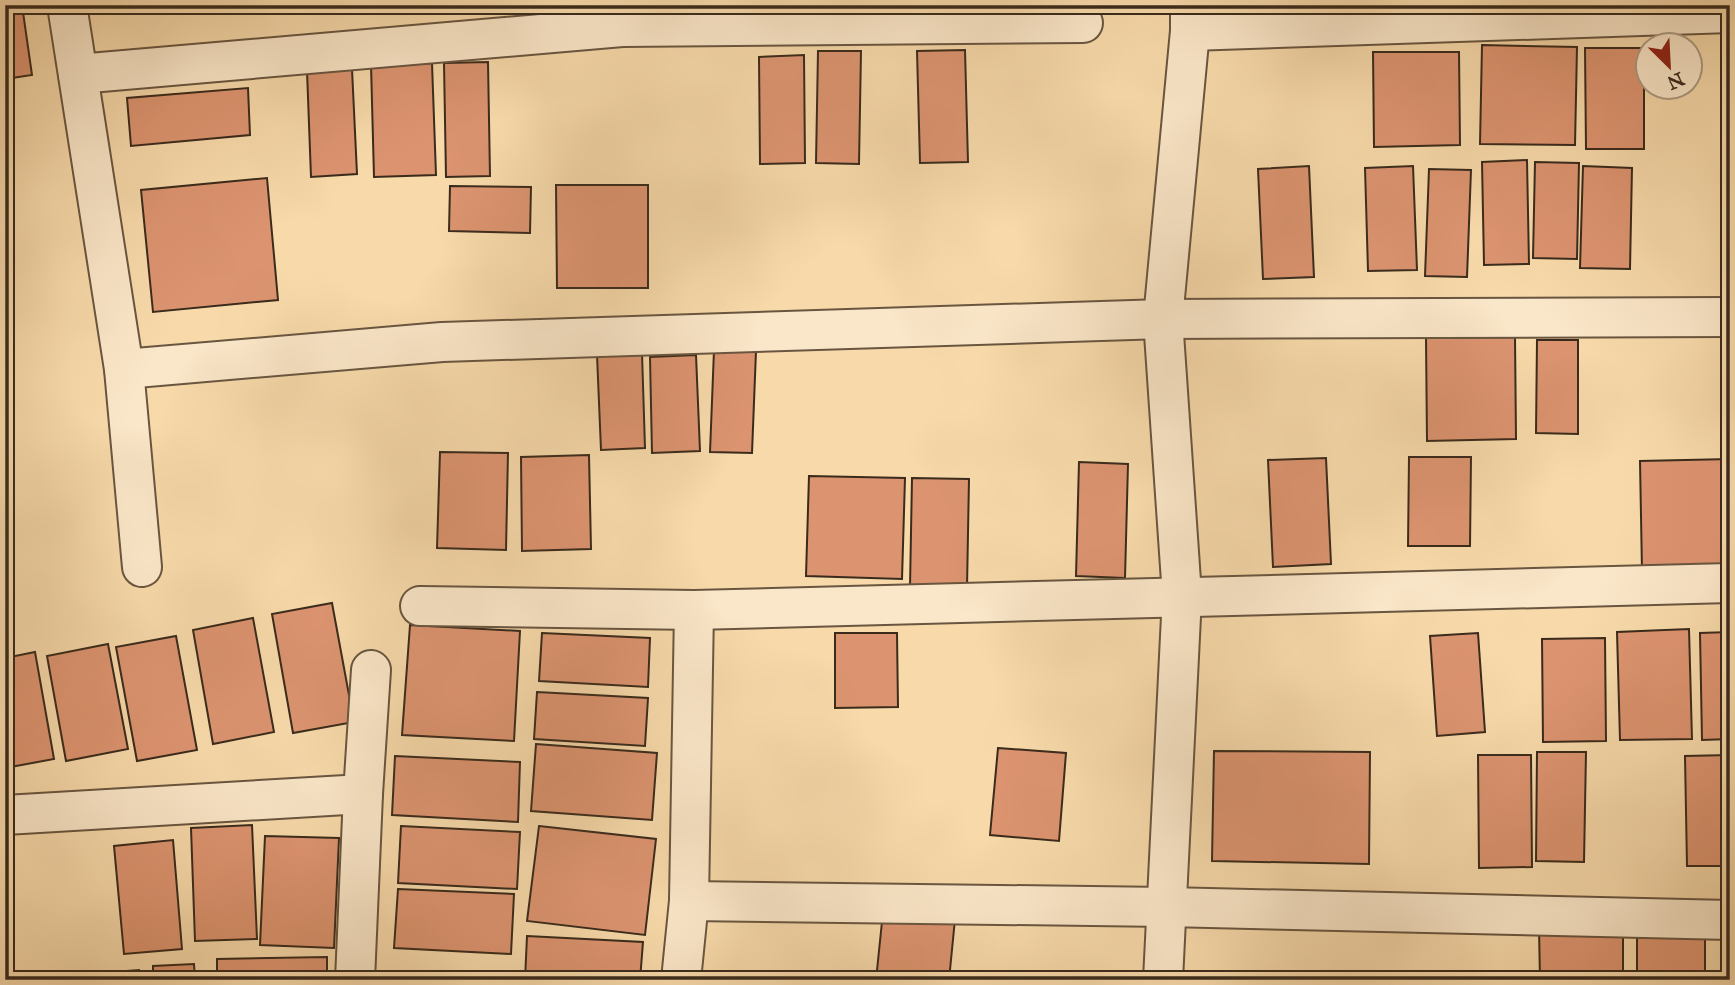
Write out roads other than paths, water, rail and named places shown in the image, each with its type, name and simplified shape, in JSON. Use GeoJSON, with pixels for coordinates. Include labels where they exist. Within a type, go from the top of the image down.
{"type":"FeatureCollection","features":[{"type":"Feature","properties":{"kind":"street"},"geometry":{"type":"LineString","coordinates":[[67,5],[124,369],[142,567]]}},
{"type":"Feature","properties":{"kind":"street"},"geometry":{"type":"LineString","coordinates":[[1163,980],[1182,596],[1163,318],[1190,18],[1730,13]]}},
{"type":"Feature","properties":{"kind":"street"},"geometry":{"type":"LineString","coordinates":[[78,74],[622,16],[1083,23]]}},
{"type":"Feature","properties":{"kind":"street"},"geometry":{"type":"LineString","coordinates":[[124,369],[442,342],[1163,318],[1730,317]]}},
{"type":"Feature","properties":{"kind":"street"},"geometry":{"type":"LineString","coordinates":[[421,606],[694,610],[1730,583]]}},
{"type":"Feature","properties":{"kind":"street"},"geometry":{"type":"LineString","coordinates":[[681,980],[689,901],[694,610]]}},
{"type":"Feature","properties":{"kind":"street"},"geometry":{"type":"LineString","coordinates":[[355,980],[371,670]]}},
{"type":"Feature","properties":{"kind":"street"},"geometry":{"type":"LineString","coordinates":[[5,815],[363,794]]}},
{"type":"Feature","properties":{"kind":"street"},"geometry":{"type":"LineString","coordinates":[[689,901],[1167,907],[1730,920]]}}]}
